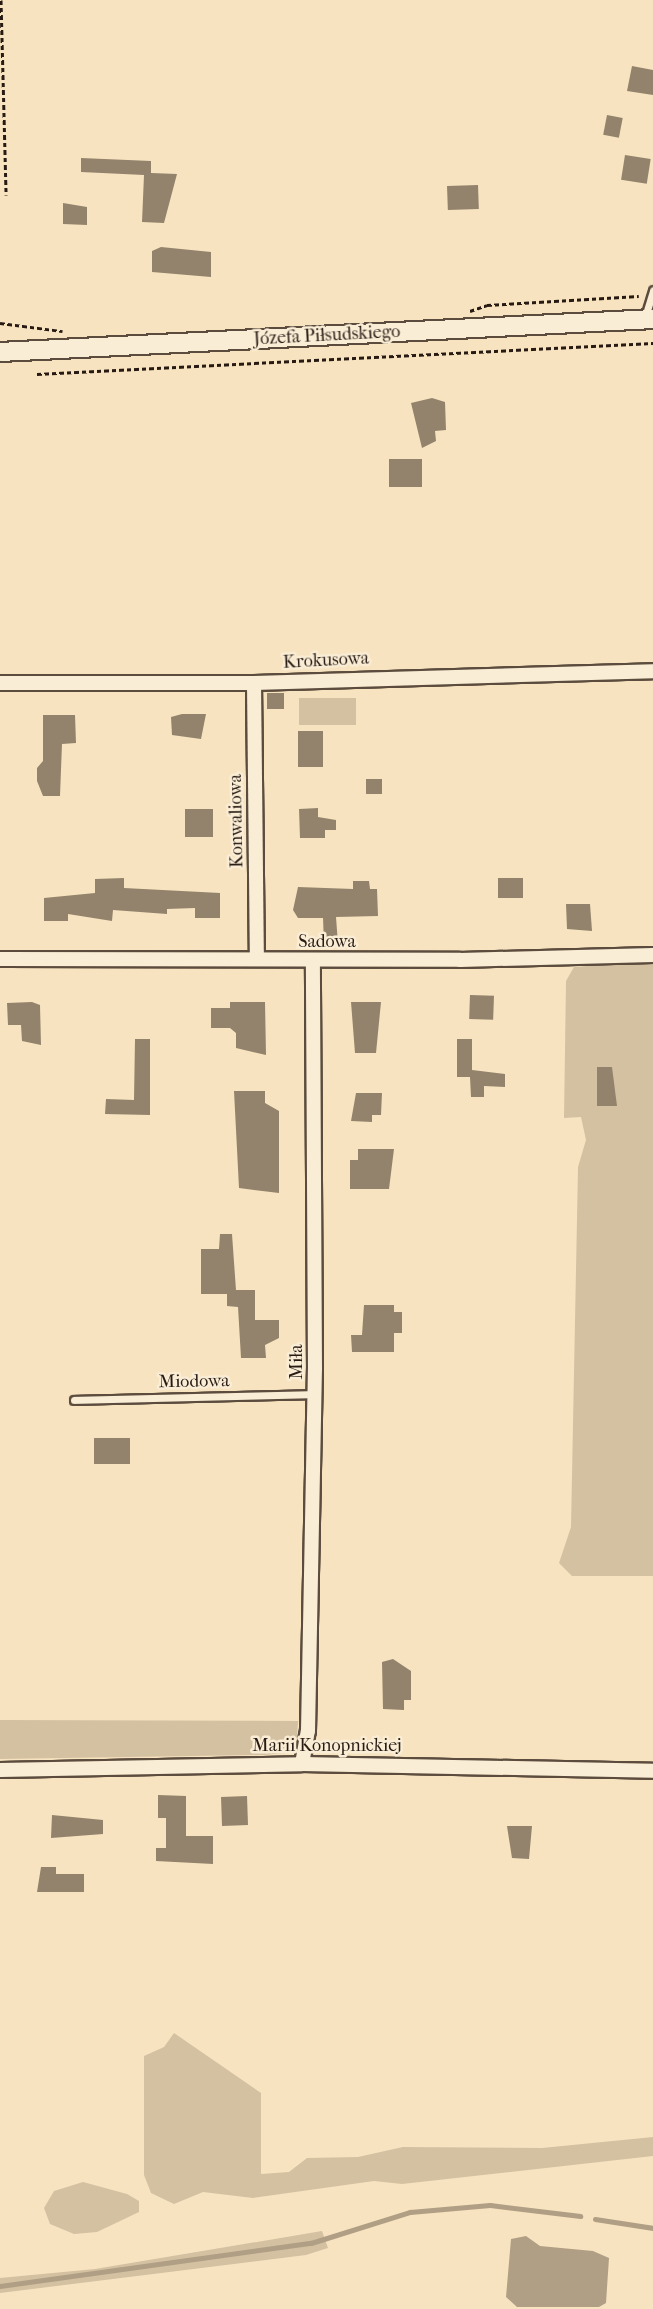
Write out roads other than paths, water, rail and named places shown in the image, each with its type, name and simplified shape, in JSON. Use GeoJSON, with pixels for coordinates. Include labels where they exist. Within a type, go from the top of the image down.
{"type":"FeatureCollection","features":[{"type":"Feature","properties":{"kind":"main road","name":"Józefa Piłsudskiego"},"geometry":{"type":"LineString","coordinates":[[0,352],[649,319]]}},
{"type":"Feature","properties":{"kind":"street","name":"Krokusowa"},"geometry":{"type":"LineString","coordinates":[[0,683],[254,683],[473,672],[653,671]]}},
{"type":"Feature","properties":{"kind":"street","name":"Konwaliowa"},"geometry":{"type":"LineString","coordinates":[[254,683],[257,959]]}},
{"type":"Feature","properties":{"kind":"street","name":"Sadowa"},"geometry":{"type":"LineString","coordinates":[[0,959],[313,961],[653,955]]}},
{"type":"Feature","properties":{"kind":"street","name":"Miła"},"geometry":{"type":"LineString","coordinates":[[302,1764],[308,1731],[315,1394],[313,961]]}},
{"type":"Feature","properties":{"kind":"street","name":"Marii Konopnickiej"},"geometry":{"type":"LineString","coordinates":[[0,1770],[302,1764],[653,1772]]}},
{"type":"Feature","properties":{"kind":"lane"},"geometry":{"type":"LineString","coordinates":[[649,319],[652,293]]}},
{"type":"Feature","properties":{"kind":"lane","name":"Miodowa"},"geometry":{"type":"LineString","coordinates":[[74,1400],[315,1394]]}},
{"type":"Feature","properties":{"kind":"waterway"},"geometry":{"type":"LineString","coordinates":[[0,2286],[311,2243],[410,2212],[490,2205],[580,2216]]}},
{"type":"Feature","properties":{"kind":"waterway"},"geometry":{"type":"LineString","coordinates":[[595,2219],[653,2228]]}}]}
